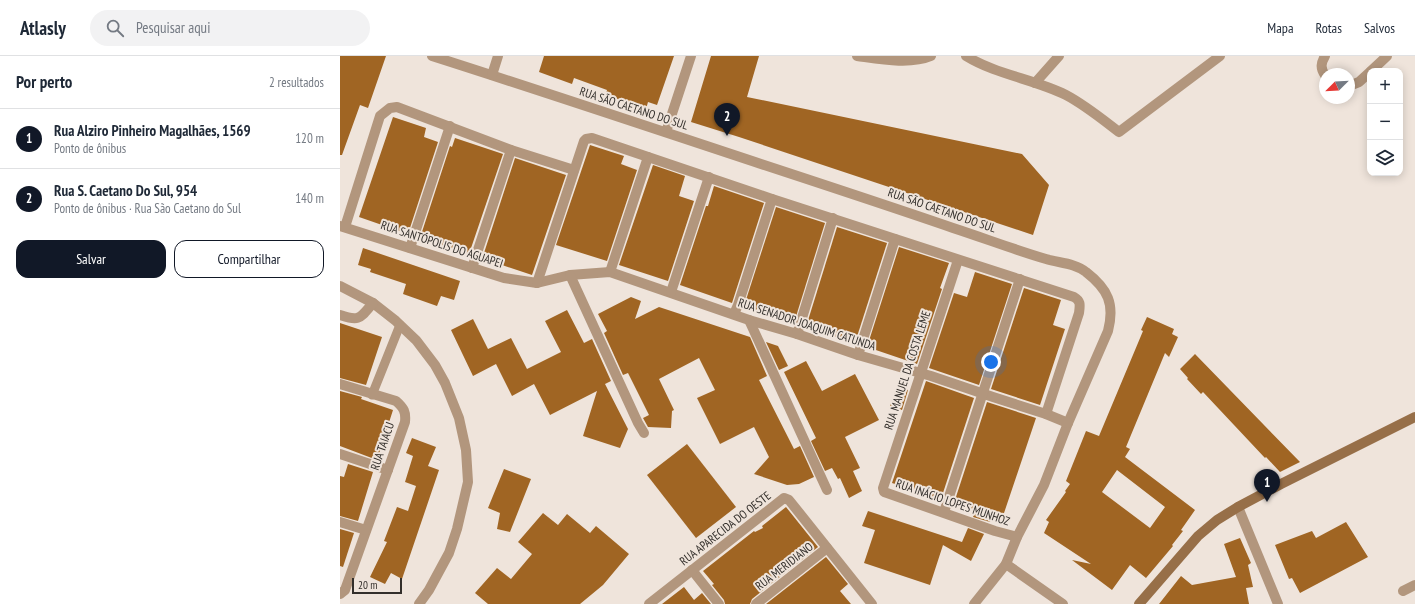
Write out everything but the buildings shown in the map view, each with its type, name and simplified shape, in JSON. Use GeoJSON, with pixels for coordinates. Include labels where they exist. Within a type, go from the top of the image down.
{"type":"FeatureCollection","features":[{"type":"Feature","properties":{"kind":"street","name":"RUA SÃO CAETANO DO SUL"},"geometry":{"type":"LineString","coordinates":[[432,56],[890,206],[1022,251],[1085,270],[1106,293],[1112,308],[1112,318],[1108,331],[1068,423],[1044,485],[1017,537],[1006,564],[974,604]]}},
{"type":"Feature","properties":{"kind":"street"},"geometry":{"type":"LineString","coordinates":[[492,75],[498,56]]}},
{"type":"Feature","properties":{"kind":"street"},"geometry":{"type":"LineString","coordinates":[[666,132],[691,56]]}},
{"type":"Feature","properties":{"kind":"street"},"geometry":{"type":"LineString","coordinates":[[857,56],[908,61],[925,59],[931,56]]}},
{"type":"Feature","properties":{"kind":"street"},"geometry":{"type":"LineString","coordinates":[[966,56],[1005,74],[1035,83],[1066,95],[1085,106],[1119,132],[1220,56]]}},
{"type":"Feature","properties":{"kind":"street"},"geometry":{"type":"LineString","coordinates":[[1035,83],[1059,56]]}},
{"type":"Feature","properties":{"kind":"street"},"geometry":{"type":"LineString","coordinates":[[1321,68],[1325,56]]}},
{"type":"Feature","properties":{"kind":"street"},"geometry":{"type":"LineString","coordinates":[[1375,68],[1387,56]]}},
{"type":"Feature","properties":{"kind":"street"},"geometry":{"type":"LineString","coordinates":[[1355,84],[1367,75]]}},
{"type":"Feature","properties":{"kind":"street"},"geometry":{"type":"LineString","coordinates":[[342,227],[380,116],[390,108],[397,107],[511,150],[574,170]]}},
{"type":"Feature","properties":{"kind":"street"},"geometry":{"type":"LineString","coordinates":[[410,248],[450,126]]}},
{"type":"Feature","properties":{"kind":"street"},"geometry":{"type":"LineString","coordinates":[[537,283],[584,141],[592,138],[772,199],[1078,299],[1080,304],[1079,313],[1046,414]]}},
{"type":"Feature","properties":{"kind":"street"},"geometry":{"type":"LineString","coordinates":[[472,268],[511,150]]}},
{"type":"Feature","properties":{"kind":"street"},"geometry":{"type":"LineString","coordinates":[[610,272],[648,157]]}},
{"type":"Feature","properties":{"kind":"street"},"geometry":{"type":"LineString","coordinates":[[672,292],[709,177]]}},
{"type":"Feature","properties":{"kind":"street"},"geometry":{"type":"LineString","coordinates":[[734,314],[772,199]]}},
{"type":"Feature","properties":{"kind":"street"},"geometry":{"type":"LineString","coordinates":[[797,334],[833,218]]}},
{"type":"Feature","properties":{"kind":"street","name":"RUA SANTÓPOLIS DO AGUAPEI"},"geometry":{"type":"LineString","coordinates":[[342,227],[504,278],[537,283]]}},
{"type":"Feature","properties":{"kind":"street"},"geometry":{"type":"LineString","coordinates":[[858,355],[882,284],[895,239]]}},
{"type":"Feature","properties":{"kind":"street","name":"RUA MANUEL DA COSTA LEME"},"geometry":{"type":"LineString","coordinates":[[883,488],[958,260]]}},
{"type":"Feature","properties":{"kind":"street","name":"RUA SENADOR JOAQUIM CATUNDA"},"geometry":{"type":"LineString","coordinates":[[537,283],[570,275],[610,272],[672,292],[701,304],[749,320],[797,334],[858,355],[931,376],[1046,414],[1068,423]]}},
{"type":"Feature","properties":{"kind":"street"},"geometry":{"type":"LineString","coordinates":[[570,275],[644,433]]}},
{"type":"Feature","properties":{"kind":"street"},"geometry":{"type":"LineString","coordinates":[[944,512],[1020,279]]}},
{"type":"Feature","properties":{"kind":"street"},"geometry":{"type":"LineString","coordinates":[[340,286],[372,303],[400,325],[426,352],[435,364],[445,383],[459,418],[466,456],[468,482],[457,529],[449,553],[429,590],[419,604]]}},
{"type":"Feature","properties":{"kind":"street"},"geometry":{"type":"LineString","coordinates":[[340,315],[354,320],[359,318],[372,303]]}},
{"type":"Feature","properties":{"kind":"street"},"geometry":{"type":"LineString","coordinates":[[749,320],[827,490]]}},
{"type":"Feature","properties":{"kind":"street"},"geometry":{"type":"LineString","coordinates":[[340,384],[372,394]]}},
{"type":"Feature","properties":{"kind":"street","name":"RUA TAIACU"},"geometry":{"type":"LineString","coordinates":[[340,594],[345,590],[405,422],[406,412],[403,406],[396,401],[372,394]]}},
{"type":"Feature","properties":{"kind":"street"},"geometry":{"type":"LineString","coordinates":[[1140,604],[1202,532],[1217,520],[1238,507],[1415,417]]}},
{"type":"Feature","properties":{"kind":"street"},"geometry":{"type":"LineString","coordinates":[[340,454],[388,470]]}},
{"type":"Feature","properties":{"kind":"street","name":"RUA INÁCIO LOPES MUNHOZ"},"geometry":{"type":"LineString","coordinates":[[883,488],[884,492],[1017,537]]}},
{"type":"Feature","properties":{"kind":"street","name":"RUA APARECIDA DO OESTE"},"geometry":{"type":"LineString","coordinates":[[649,604],[784,498],[789,500],[868,602]]}},
{"type":"Feature","properties":{"kind":"street"},"geometry":{"type":"LineString","coordinates":[[1238,507],[1278,604]]}},
{"type":"Feature","properties":{"kind":"street"},"geometry":{"type":"LineString","coordinates":[[340,522],[366,530]]}},
{"type":"Feature","properties":{"kind":"street","name":"RUA MERIDIANO"},"geometry":{"type":"LineString","coordinates":[[756,604],[827,548]]}},
{"type":"Feature","properties":{"kind":"street"},"geometry":{"type":"LineString","coordinates":[[1006,564],[1063,604]]}},
{"type":"Feature","properties":{"kind":"street"},"geometry":{"type":"LineString","coordinates":[[692,570],[719,604]]}},
{"type":"Feature","properties":{"kind":"street"},"geometry":{"type":"LineString","coordinates":[[1403,591],[1415,585]]}},
{"type":"Feature","properties":{"kind":"lane"},"geometry":{"type":"LineString","coordinates":[[372,394],[400,325]]}},
{"type":"Feature","properties":{"kind":"place","name":"Rua S. Caetano Do Sul, 954"},"geometry":{"type":"Point","coordinates":[727,136]}},
{"type":"Feature","properties":{"kind":"place","name":"Rua Alziro Pinheiro Magalhães, 1569"},"geometry":{"type":"Point","coordinates":[1267,502]}}]}
